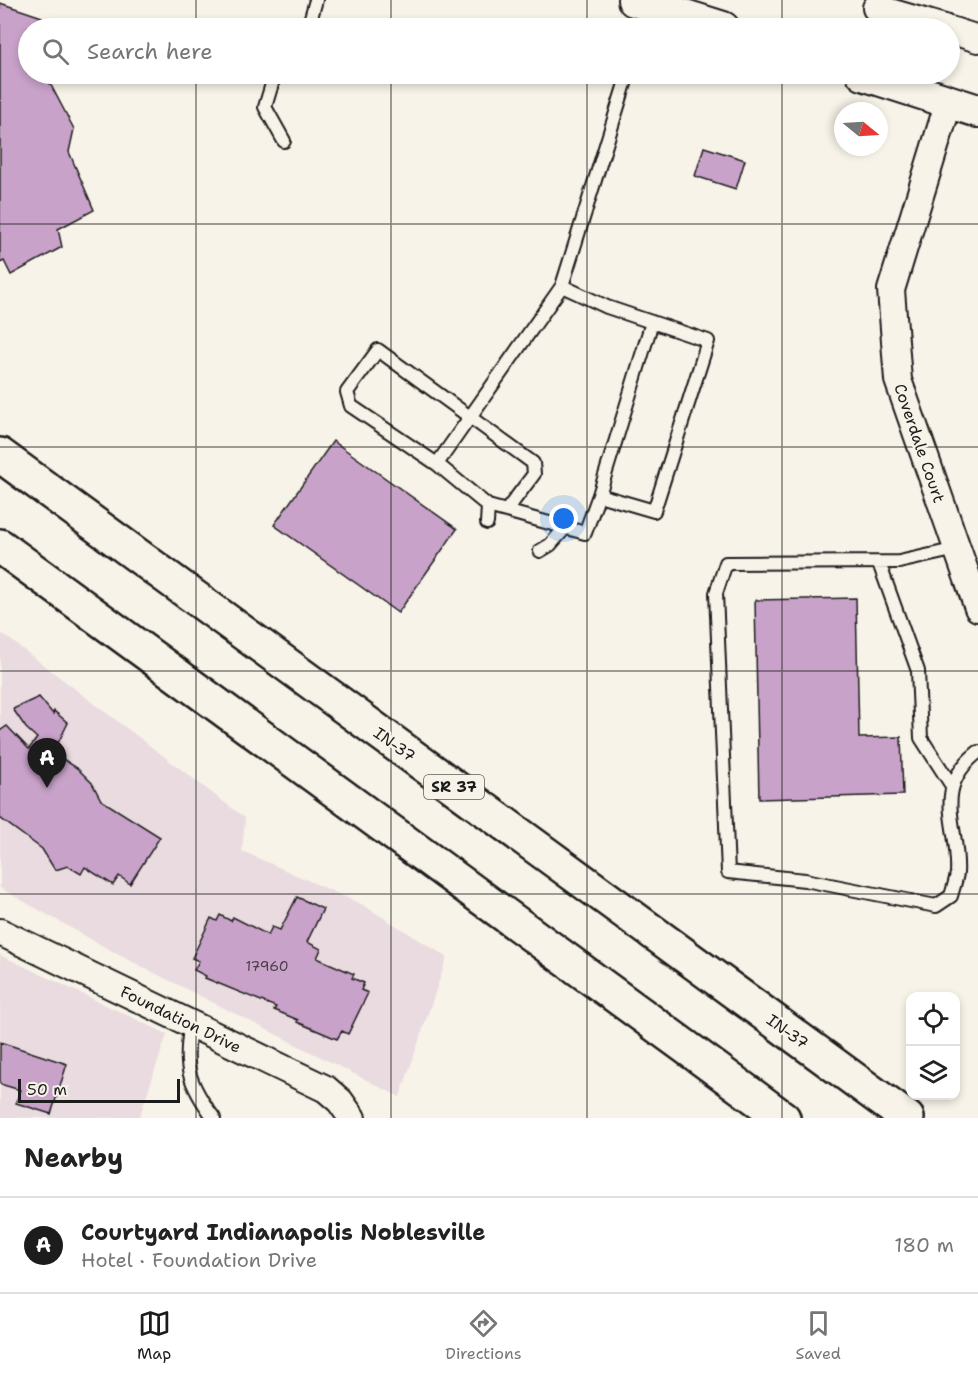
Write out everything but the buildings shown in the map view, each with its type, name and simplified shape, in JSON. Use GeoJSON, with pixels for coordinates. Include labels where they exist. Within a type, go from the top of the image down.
{"type":"FeatureCollection","features":[{"type":"Feature","properties":{"kind":"highway","name":"IN-37"},"geometry":{"type":"LineString","coordinates":[[0,455],[907,1118]]}},
{"type":"Feature","properties":{"kind":"highway"},"geometry":{"type":"LineString","coordinates":[[0,546],[783,1118]]}},
{"type":"Feature","properties":{"kind":"street"},"geometry":{"type":"LineString","coordinates":[[642,11],[675,18]]}},
{"type":"Feature","properties":{"kind":"street"},"geometry":{"type":"LineString","coordinates":[[874,12],[900,18]]}},
{"type":"Feature","properties":{"kind":"street"},"geometry":{"type":"LineString","coordinates":[[960,33],[978,39]]}},
{"type":"Feature","properties":{"kind":"street"},"geometry":{"type":"LineString","coordinates":[[895,84],[964,106]]}},
{"type":"Feature","properties":{"kind":"street","name":"Coverdale Court"},"geometry":{"type":"LineString","coordinates":[[964,106],[891,290],[898,380],[978,608]]}},
{"type":"Feature","properties":{"kind":"street","name":"Foundation Drive"},"geometry":{"type":"LineString","coordinates":[[0,932],[326,1089],[340,1101],[352,1118]]}},
{"type":"Feature","properties":{"kind":"lane"},"geometry":{"type":"LineString","coordinates":[[311,18],[316,0]]}},
{"type":"Feature","properties":{"kind":"lane"},"geometry":{"type":"LineString","coordinates":[[272,84],[265,106],[284,141]]}},
{"type":"Feature","properties":{"kind":"lane"},"geometry":{"type":"LineString","coordinates":[[437,464],[562,286],[625,84]]}},
{"type":"Feature","properties":{"kind":"lane"},"geometry":{"type":"LineString","coordinates":[[562,286],[607,307],[708,341],[654,511],[599,495]]}},
{"type":"Feature","properties":{"kind":"lane"},"geometry":{"type":"LineString","coordinates":[[506,511],[534,474],[533,463],[378,350],[354,381],[347,392],[351,406],[437,464],[488,506],[585,533],[599,495],[652,322]]}},
{"type":"Feature","properties":{"kind":"lane"},"geometry":{"type":"LineString","coordinates":[[488,506],[488,523]]}},
{"type":"Feature","properties":{"kind":"lane"},"geometry":{"type":"LineString","coordinates":[[540,550],[550,545],[565,528]]}},
{"type":"Feature","properties":{"kind":"lane"},"geometry":{"type":"LineString","coordinates":[[957,549],[899,562],[726,563],[717,593],[728,873],[805,879],[936,906],[951,896],[957,873],[950,818],[952,786],[966,761],[978,752]]}},
{"type":"Feature","properties":{"kind":"lane"},"geometry":{"type":"LineString","coordinates":[[879,562],[918,671],[921,738],[952,786]]}},
{"type":"Feature","properties":{"kind":"lane"},"geometry":{"type":"LineString","coordinates":[[191,1023],[186,1051],[194,1090],[214,1118]]}},
{"type":"Feature","properties":{"kind":"shaded area"},"geometry":{"type":"Polygon","coordinates":[[[0,632],[245,818],[242,851],[361,904],[447,957],[400,1097],[119,955],[0,888],[0,632]]]}},
{"type":"Feature","properties":{"kind":"shaded area"},"geometry":{"type":"Polygon","coordinates":[[[0,955],[167,1034],[139,1118],[0,1118],[0,955]]]}},
{"type":"Feature","properties":{"kind":"place","name":"Courtyard Indianapolis Noblesville"},"geometry":{"type":"Point","coordinates":[47,788]}}]}
